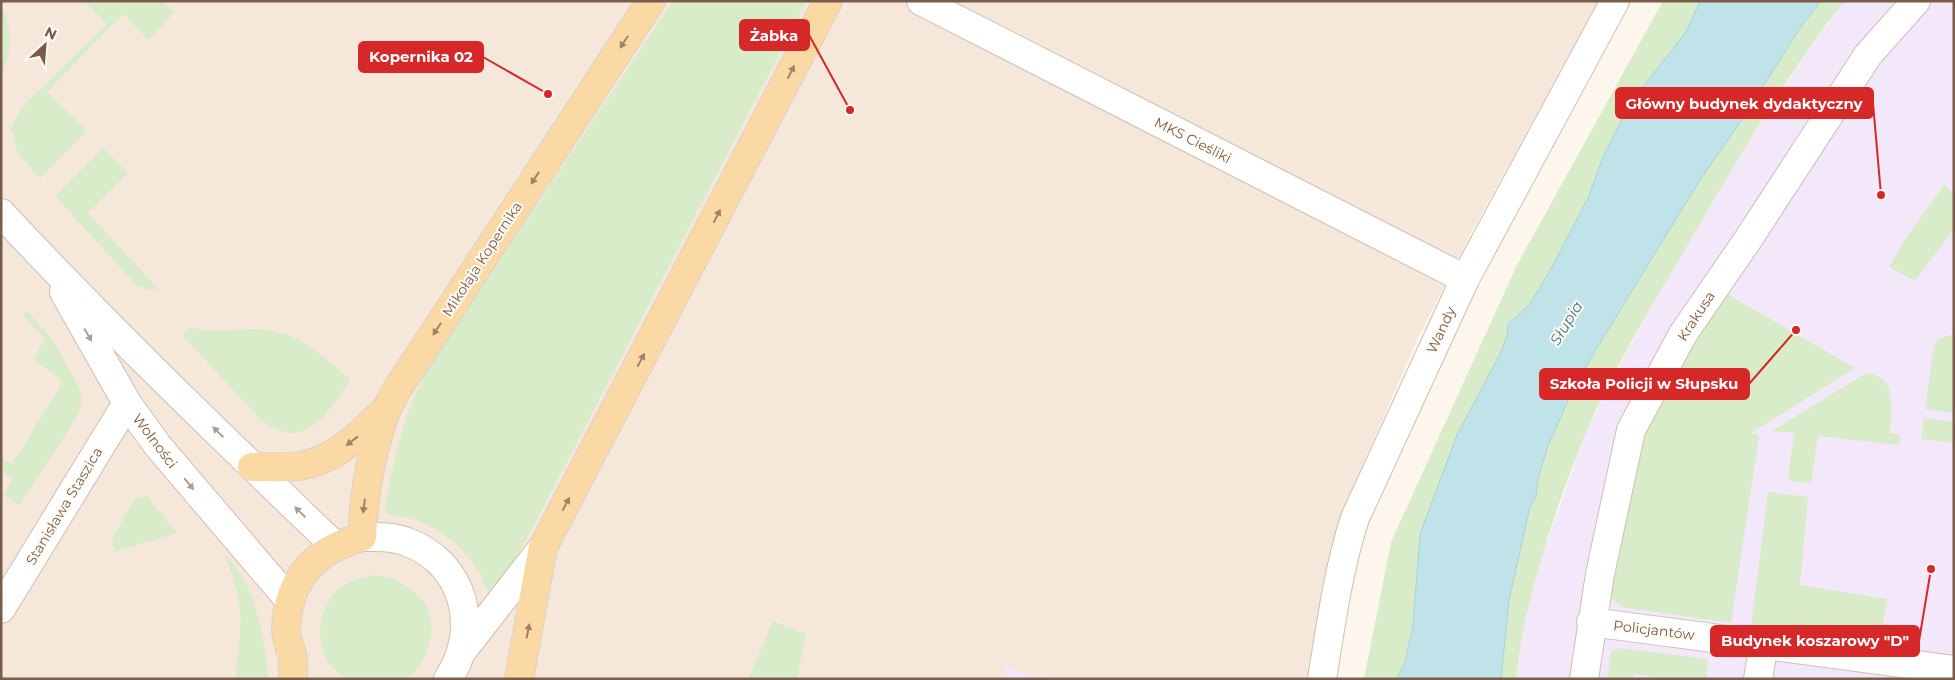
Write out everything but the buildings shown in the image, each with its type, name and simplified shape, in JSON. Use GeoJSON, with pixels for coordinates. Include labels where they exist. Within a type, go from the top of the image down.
{"type":"FeatureCollection","features":[{"type":"Feature","properties":{"kind":"main road","name":"Mikołaja Kopernika"},"geometry":{"type":"LineString","coordinates":[[362,537],[363,508],[369,475],[388,408],[422,350],[651,1]]}},
{"type":"Feature","properties":{"kind":"main road"},"geometry":{"type":"LineString","coordinates":[[519,679],[543,547],[828,1]]}},
{"type":"Feature","properties":{"kind":"main road"},"geometry":{"type":"LineString","coordinates":[[252,467],[301,466],[320,460],[354,440],[388,408]]}},
{"type":"Feature","properties":{"kind":"main road"},"geometry":{"type":"LineString","coordinates":[[296,672],[286,630],[290,601],[300,578],[315,560],[335,546],[362,537]]}},
{"type":"Feature","properties":{"kind":"street","name":"MKS Cieśliki"},"geometry":{"type":"LineString","coordinates":[[921,1],[1465,279]]}},
{"type":"Feature","properties":{"kind":"street","name":"Wandy"},"geometry":{"type":"LineString","coordinates":[[1322,679],[1337,588],[1350,532],[1465,279],[1615,1]]}},
{"type":"Feature","properties":{"kind":"street","name":"Krakusa"},"geometry":{"type":"LineString","coordinates":[[1584,679],[1600,574],[1631,430],[1683,334],[1749,238],[1868,55],[1916,1]]}},
{"type":"Feature","properties":{"kind":"street","name":"Wolności"},"geometry":{"type":"LineString","coordinates":[[1,212],[47,263],[252,467],[335,546]]}},
{"type":"Feature","properties":{"kind":"street","name":"Wolności"},"geometry":{"type":"LineString","coordinates":[[47,263],[127,403],[188,483],[290,601]]}},
{"type":"Feature","properties":{"kind":"street","name":"Stanisława Staszica"},"geometry":{"type":"LineString","coordinates":[[1,609],[127,403]]}},
{"type":"Feature","properties":{"kind":"street"},"geometry":{"type":"LineString","coordinates":[[362,537],[384,536],[407,541],[428,552],[445,568],[457,587],[465,609],[466,632],[463,650],[456,667],[448,679]]}},
{"type":"Feature","properties":{"kind":"street"},"geometry":{"type":"LineString","coordinates":[[463,650],[543,547]]}},
{"type":"Feature","properties":{"kind":"street","name":"Policjantów"},"geometry":{"type":"LineString","coordinates":[[1592,622],[1954,670]]}},
{"type":"Feature","properties":{"kind":"street"},"geometry":{"type":"LineString","coordinates":[[1758,679],[1764,644]]}},
{"type":"Feature","properties":{"kind":"shaded area"},"geometry":{"type":"Polygon","coordinates":[[[1,1],[1598,1],[1469,237],[1417,340],[1363,464],[1338,525],[1308,679],[1,679],[1,1]]]}},
{"type":"Feature","properties":{"kind":"shaded area"},"geometry":{"type":"Polygon","coordinates":[[[1844,1],[1954,1],[1954,679],[1516,679],[1525,620],[1542,556],[1586,433],[1624,357],[1668,277],[1734,165],[1805,55],[1844,1]]]}},
{"type":"Feature","properties":{"kind":"shaded area"},"geometry":{"type":"Polygon","coordinates":[[[1005,666],[1029,675],[1055,679],[1003,679],[1005,666]]]}},
{"type":"Feature","properties":{"kind":"green space"},"geometry":{"type":"Polygon","coordinates":[[[84,1],[160,1],[175,12],[149,40],[123,14],[47,92],[87,131],[40,179],[17,152],[14,135],[10,129],[22,107],[107,24],[84,1]]]}},
{"type":"Feature","properties":{"kind":"green space"},"geometry":{"type":"Polygon","coordinates":[[[673,1],[807,1],[531,531],[512,565],[492,593],[486,588],[480,574],[471,561],[448,538],[423,523],[410,518],[393,516],[385,510],[392,471],[402,433],[415,396],[432,361],[673,1]]]}},
{"type":"Feature","properties":{"kind":"green space"},"geometry":{"type":"Polygon","coordinates":[[[1663,1],[1700,1],[1686,32],[1626,111],[1603,157],[1588,198],[1552,267],[1530,304],[1508,324],[1507,336],[1501,352],[1420,534],[1413,625],[1405,662],[1397,679],[1364,679],[1391,542],[1517,265],[1663,1]]]}},
{"type":"Feature","properties":{"kind":"green space"},"geometry":{"type":"Polygon","coordinates":[[[1821,1],[1844,1],[1785,84],[1749,141],[1638,329],[1610,381],[1586,433],[1552,525],[1524,626],[1516,679],[1501,679],[1509,600],[1530,506],[1536,496],[1538,478],[1548,446],[1574,387],[1700,180],[1741,121],[1802,25],[1821,1]]]}},
{"type":"Feature","properties":{"kind":"green space"},"geometry":{"type":"Polygon","coordinates":[[[3,10],[10,34],[10,42],[5,66],[1,74],[1,12],[3,10]]]}},
{"type":"Feature","properties":{"kind":"green space"},"geometry":{"type":"Polygon","coordinates":[[[103,148],[128,173],[88,213],[158,289],[151,290],[137,286],[55,196],[103,148]]]}},
{"type":"Feature","properties":{"kind":"green space"},"geometry":{"type":"Polygon","coordinates":[[[1944,185],[1954,194],[1954,229],[1918,277],[1914,280],[1911,279],[1889,267],[1904,241],[1944,185]]]}},
{"type":"Feature","properties":{"kind":"green space"},"geometry":{"type":"Polygon","coordinates":[[[1722,291],[1855,368],[1751,433],[1759,436],[1731,623],[1622,607],[1608,593],[1646,431],[1722,291]]]}},
{"type":"Feature","properties":{"kind":"green space"},"geometry":{"type":"Polygon","coordinates":[[[27,311],[53,340],[80,389],[82,402],[77,416],[20,506],[3,495],[13,478],[1,470],[1,458],[12,464],[61,385],[59,378],[33,360],[45,339],[22,315],[27,311]]]}},
{"type":"Feature","properties":{"kind":"green space"},"geometry":{"type":"Polygon","coordinates":[[[191,327],[221,331],[267,330],[281,333],[306,344],[318,352],[351,380],[327,412],[310,428],[290,433],[276,430],[259,418],[182,335],[191,327]]]}},
{"type":"Feature","properties":{"kind":"green space"},"geometry":{"type":"Polygon","coordinates":[[[1954,334],[1954,413],[1925,409],[1934,346],[1938,339],[1954,334]]]}},
{"type":"Feature","properties":{"kind":"green space"},"geometry":{"type":"Polygon","coordinates":[[[1866,373],[1877,375],[1884,380],[1888,387],[1891,404],[1890,433],[1900,434],[1899,445],[1818,436],[1811,484],[1788,480],[1794,433],[1772,431],[1866,373]]]}},
{"type":"Feature","properties":{"kind":"green space"},"geometry":{"type":"Polygon","coordinates":[[[1924,418],[1954,422],[1954,443],[1921,439],[1924,418]]]}},
{"type":"Feature","properties":{"kind":"green space"},"geometry":{"type":"Polygon","coordinates":[[[1768,492],[1808,497],[1800,585],[1887,599],[1880,643],[1751,626],[1768,492]]]}},
{"type":"Feature","properties":{"kind":"green space"},"geometry":{"type":"Polygon","coordinates":[[[147,496],[177,533],[115,552],[112,540],[114,534],[136,498],[147,496]]]}},
{"type":"Feature","properties":{"kind":"green space"},"geometry":{"type":"Polygon","coordinates":[[[224,555],[235,566],[251,595],[261,630],[268,679],[235,679],[240,630],[239,602],[224,555]]]}},
{"type":"Feature","properties":{"kind":"green space"},"geometry":{"type":"Polygon","coordinates":[[[379,575],[405,585],[423,601],[431,624],[431,637],[427,651],[419,667],[406,678],[348,679],[336,671],[327,660],[322,647],[320,633],[322,619],[327,605],[335,593],[346,584],[354,580],[379,575]]]}},
{"type":"Feature","properties":{"kind":"green space"},"geometry":{"type":"Polygon","coordinates":[[[773,621],[806,634],[797,679],[748,679],[773,621]]]}},
{"type":"Feature","properties":{"kind":"green space"},"geometry":{"type":"Polygon","coordinates":[[[1619,648],[1708,659],[1706,679],[1667,679],[1634,674],[1632,679],[1607,679],[1611,652],[1619,648]]]}},
{"type":"Feature","properties":{"kind":"water","name":"Słupia"},"geometry":{"type":"Polygon","coordinates":[[[1700,1],[1821,1],[1802,25],[1741,121],[1700,180],[1574,387],[1548,446],[1538,478],[1536,496],[1530,507],[1509,600],[1501,679],[1397,679],[1405,662],[1413,625],[1420,534],[1457,435],[1501,352],[1507,336],[1508,324],[1530,304],[1552,267],[1588,198],[1603,157],[1626,111],[1686,32],[1700,1]]]}},
{"type":"Feature","properties":{"kind":"place","name":"Kopernika 02"},"geometry":{"type":"Point","coordinates":[548,94]}},
{"type":"Feature","properties":{"kind":"place","name":"Żabka"},"geometry":{"type":"Point","coordinates":[850,110]}},
{"type":"Feature","properties":{"kind":"place","name":"Główny budynek dydaktyczny"},"geometry":{"type":"Point","coordinates":[1881,195]}},
{"type":"Feature","properties":{"kind":"place","name":"Szkoła Policji w Słupsku"},"geometry":{"type":"Point","coordinates":[1796,330]}},
{"type":"Feature","properties":{"kind":"place","name":"Budynek koszarowy \"D\""},"geometry":{"type":"Point","coordinates":[1931,569]}}]}
